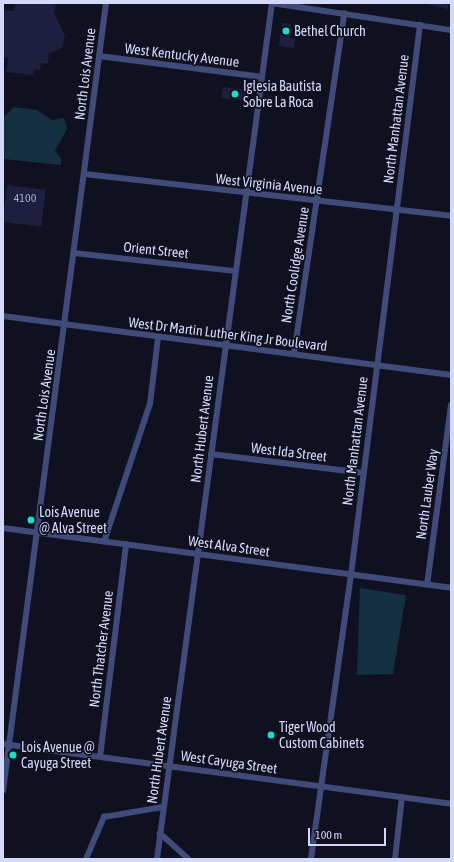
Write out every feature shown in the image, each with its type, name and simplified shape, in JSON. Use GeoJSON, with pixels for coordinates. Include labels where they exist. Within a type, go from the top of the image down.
{"type":"FeatureCollection","features":[{"type":"Feature","properties":{"kind":"street","name":"North Lois Avenue"},"geometry":{"type":"LineString","coordinates":[[3,791],[6,745],[38,533],[106,3]]}},
{"type":"Feature","properties":{"kind":"street"},"geometry":{"type":"LineString","coordinates":[[272,3],[451,30]]}},
{"type":"Feature","properties":{"kind":"street","name":"North Hubert Avenue"},"geometry":{"type":"LineString","coordinates":[[157,859],[272,3]]}},
{"type":"Feature","properties":{"kind":"street","name":"North Coolidge Avenue"},"geometry":{"type":"LineString","coordinates":[[294,354],[314,206],[318,201],[344,14]]}},
{"type":"Feature","properties":{"kind":"street","name":"North Manhattan Avenue"},"geometry":{"type":"LineString","coordinates":[[311,859],[351,575],[420,25]]}},
{"type":"Feature","properties":{"kind":"street","name":"West Kentucky Avenue"},"geometry":{"type":"LineString","coordinates":[[99,56],[262,77]]}},
{"type":"Feature","properties":{"kind":"street","name":"West Virginia Avenue"},"geometry":{"type":"LineString","coordinates":[[84,174],[451,216]]}},
{"type":"Feature","properties":{"kind":"street","name":"Orient Street"},"geometry":{"type":"LineString","coordinates":[[74,253],[235,271]]}},
{"type":"Feature","properties":{"kind":"street","name":"West Dr Martin Luther King Jr Boulevard"},"geometry":{"type":"LineString","coordinates":[[3,316],[65,326],[451,375]]}},
{"type":"Feature","properties":{"kind":"street"},"geometry":{"type":"LineString","coordinates":[[104,542],[150,404],[158,338]]}},
{"type":"Feature","properties":{"kind":"street","name":"North Lauber Way"},"geometry":{"type":"LineString","coordinates":[[427,585],[451,406]]}},
{"type":"Feature","properties":{"kind":"street","name":"West Ida Street"},"geometry":{"type":"LineString","coordinates":[[211,454],[364,473]]}},
{"type":"Feature","properties":{"kind":"street","name":"West Alva Street"},"geometry":{"type":"LineString","coordinates":[[3,528],[451,588]]}},
{"type":"Feature","properties":{"kind":"street","name":"North Thatcher Avenue"},"geometry":{"type":"LineString","coordinates":[[100,757],[126,545]]}},
{"type":"Feature","properties":{"kind":"street","name":"West Cayuga Street"},"geometry":{"type":"LineString","coordinates":[[6,745],[451,804]]}},
{"type":"Feature","properties":{"kind":"street"},"geometry":{"type":"LineString","coordinates":[[395,859],[402,797]]}},
{"type":"Feature","properties":{"kind":"street"},"geometry":{"type":"LineString","coordinates":[[86,859],[104,817],[164,807]]}},
{"type":"Feature","properties":{"kind":"street"},"geometry":{"type":"LineString","coordinates":[[160,833],[189,859]]}},
{"type":"Feature","properties":{"kind":"water"},"geometry":{"type":"Polygon","coordinates":[[[14,107],[37,110],[52,120],[64,118],[67,129],[55,151],[61,158],[61,165],[3,159],[3,118],[14,107]]]}},
{"type":"Feature","properties":{"kind":"water"},"geometry":{"type":"Polygon","coordinates":[[[360,588],[406,595],[393,674],[357,675],[360,588]]]}},
{"type":"Feature","properties":{"kind":"building"},"geometry":{"type":"Polygon","coordinates":[[[16,3],[56,4],[54,13],[65,36],[62,48],[49,54],[48,64],[41,63],[40,70],[34,69],[33,75],[6,72],[8,58],[3,58],[4,10],[14,11],[16,3]]]}},
{"type":"Feature","properties":{"kind":"building"},"geometry":{"type":"Polygon","coordinates":[[[423,3],[449,3],[448,9],[423,3]]]}},
{"type":"Feature","properties":{"kind":"building","name":"Bethel Church"},"geometry":{"type":"Polygon","coordinates":[[[282,23],[291,24],[289,38],[295,39],[294,48],[279,46],[282,23]]]}},
{"type":"Feature","properties":{"kind":"building","name":"Iglesia Bautista Sobre La Roca"},"geometry":{"type":"Polygon","coordinates":[[[223,87],[247,90],[245,101],[222,98],[223,87]]]}},
{"type":"Feature","properties":{"kind":"building"},"geometry":{"type":"Polygon","coordinates":[[[7,185],[46,190],[41,226],[3,222],[7,185]]]}},
{"type":"Feature","properties":{"kind":"place","name":"Bethel Church"},"geometry":{"type":"Point","coordinates":[286,31]}},
{"type":"Feature","properties":{"kind":"place","name":"Iglesia Bautista Sobre La Roca"},"geometry":{"type":"Point","coordinates":[235,94]}},
{"type":"Feature","properties":{"kind":"place","name":"Lois Avenue @ Alva Street"},"geometry":{"type":"Point","coordinates":[31,520]}},
{"type":"Feature","properties":{"kind":"place","name":"Tiger Wood Custom Cabinets"},"geometry":{"type":"Point","coordinates":[271,735]}},
{"type":"Feature","properties":{"kind":"place","name":"Lois Avenue @ Cayuga Street"},"geometry":{"type":"Point","coordinates":[13,755]}}]}
